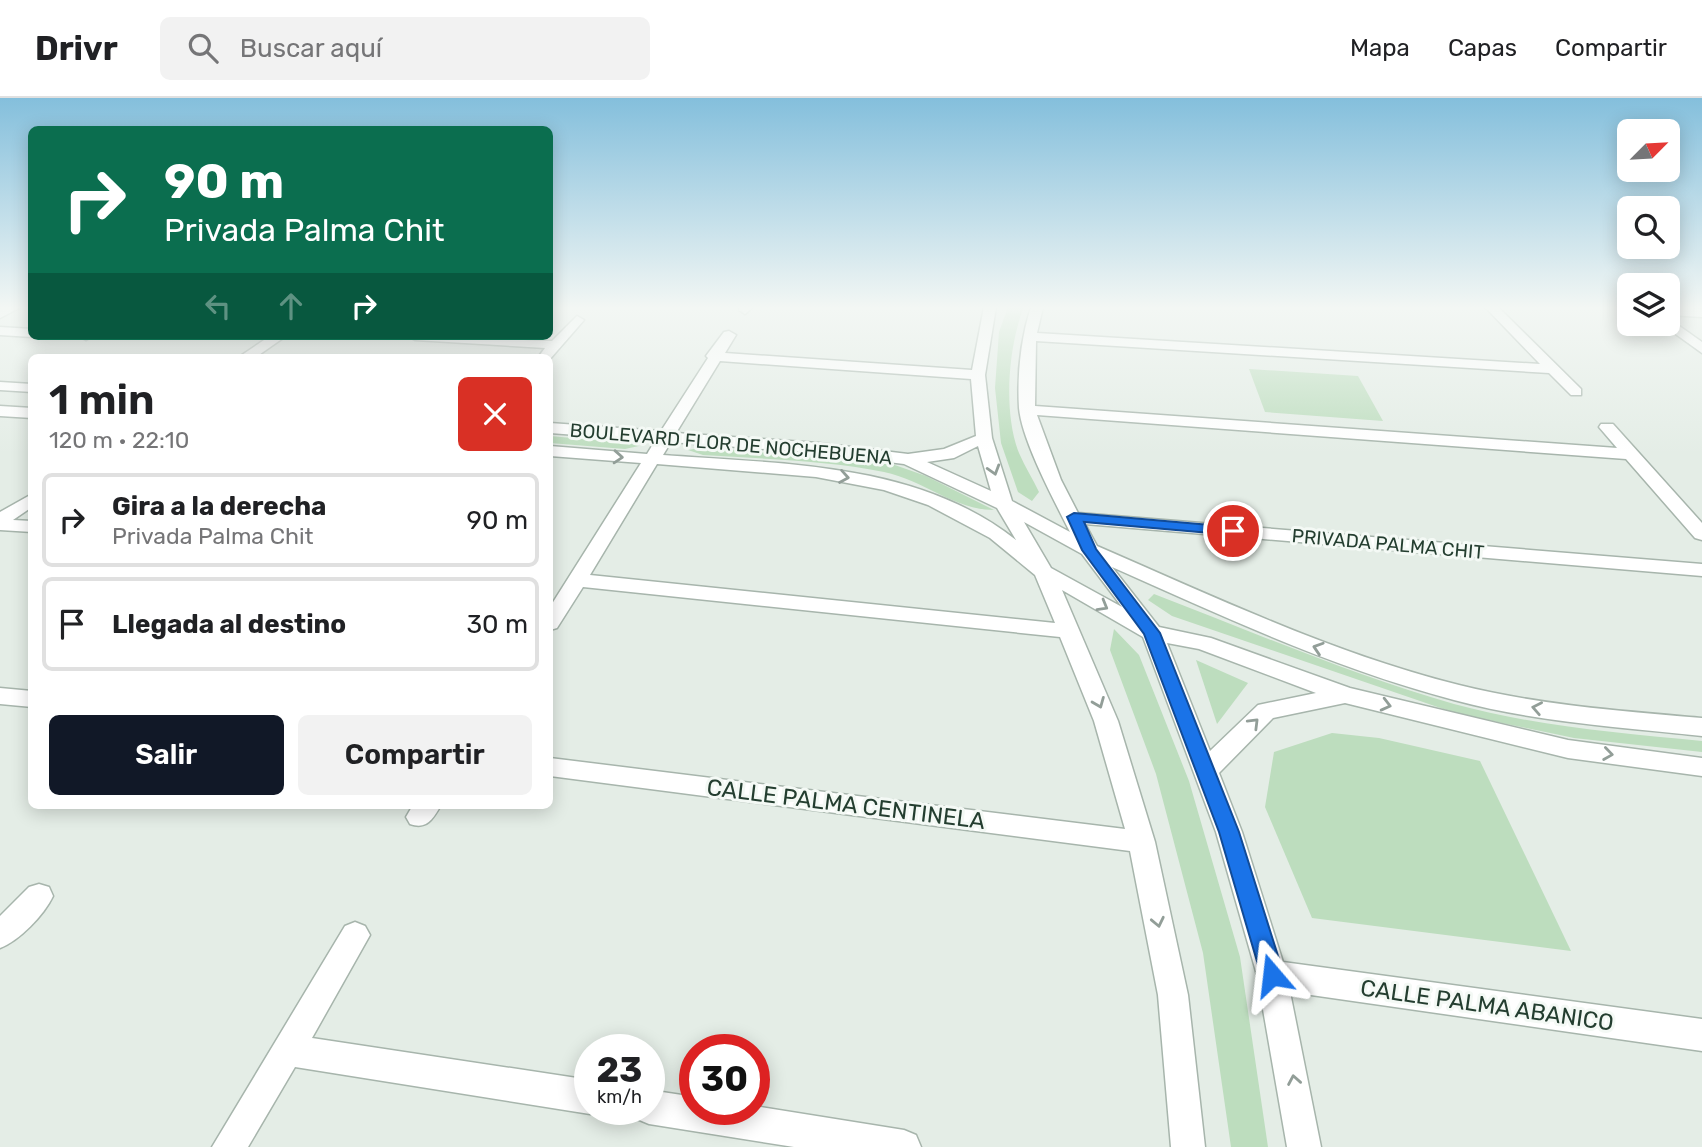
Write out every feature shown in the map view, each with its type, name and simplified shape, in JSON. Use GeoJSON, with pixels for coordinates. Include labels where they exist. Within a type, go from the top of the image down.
{"type":"FeatureCollection","features":[{"type":"Feature","properties":{"kind":"street"},"geometry":{"type":"LineString","coordinates":[[553,618],[713,356],[978,375]]}},
{"type":"Feature","properties":{"kind":"street"},"geometry":{"type":"LineString","coordinates":[[980,356],[978,375],[984,438],[1004,505],[1044,572],[1070,631],[1106,721],[1142,842],[1173,995],[1188,1147]]}},
{"type":"Feature","properties":{"kind":"street"},"geometry":{"type":"LineString","coordinates":[[1028,356],[1027,410],[1052,480],[1074,517],[1089,550],[1152,633],[1229,832],[1272,975],[1304,1147]]}},
{"type":"Feature","properties":{"kind":"street"},"geometry":{"type":"LineString","coordinates":[[1339,356],[1552,369]]}},
{"type":"Feature","properties":{"kind":"street"},"geometry":{"type":"LineString","coordinates":[[1539,356],[1576,392]]}},
{"type":"Feature","properties":{"kind":"street"},"geometry":{"type":"LineString","coordinates":[[0,386],[28,388]]}},
{"type":"Feature","properties":{"kind":"street"},"geometry":{"type":"LineString","coordinates":[[1027,410],[1629,454]]}},
{"type":"Feature","properties":{"kind":"street"},"geometry":{"type":"LineString","coordinates":[[0,411],[28,413]]}},
{"type":"Feature","properties":{"kind":"street","name":"BOULEVARD FLOR DE NOCHEBUENA"},"geometry":{"type":"LineString","coordinates":[[553,428],[818,448],[908,459],[1089,550],[1298,641],[1457,693],[1569,714],[1702,727]]}},
{"type":"Feature","properties":{"kind":"street"},"geometry":{"type":"LineString","coordinates":[[1607,428],[1702,534]]}},
{"type":"Feature","properties":{"kind":"street"},"geometry":{"type":"LineString","coordinates":[[908,459],[948,454],[984,438]]}},
{"type":"Feature","properties":{"kind":"street","name":"BOULEVARD FLOR DE NOCHEBUENA"},"geometry":{"type":"LineString","coordinates":[[553,452],[816,472],[888,485],[934,501],[996,534],[1044,572],[1152,633],[1203,643],[1345,695],[1568,749],[1702,767]]}},
{"type":"Feature","properties":{"kind":"street"},"geometry":{"type":"LineString","coordinates":[[0,522],[28,502]]}},
{"type":"Feature","properties":{"kind":"street","name":"PRIVADA PALMA CHIT"},"geometry":{"type":"LineString","coordinates":[[1074,517],[1175,535],[1702,570]]}},
{"type":"Feature","properties":{"kind":"street"},"geometry":{"type":"LineString","coordinates":[[0,522],[28,526]]}},
{"type":"Feature","properties":{"kind":"street"},"geometry":{"type":"LineString","coordinates":[[578,580],[1070,631]]}},
{"type":"Feature","properties":{"kind":"street"},"geometry":{"type":"LineString","coordinates":[[1205,771],[1266,711],[1345,695]]}},
{"type":"Feature","properties":{"kind":"street"},"geometry":{"type":"LineString","coordinates":[[0,696],[28,699]]}},
{"type":"Feature","properties":{"kind":"street","name":"CALLE PALMA CENTINELA"},"geometry":{"type":"LineString","coordinates":[[553,767],[1142,842]]}},
{"type":"Feature","properties":{"kind":"street"},"geometry":{"type":"LineString","coordinates":[[0,935],[39,896]]}},
{"type":"Feature","properties":{"kind":"street"},"geometry":{"type":"LineString","coordinates":[[229,1147],[355,935]]}},
{"type":"Feature","properties":{"kind":"street","name":"CALLE PALMA ABANICO"},"geometry":{"type":"LineString","coordinates":[[1272,975],[1702,1035]]}},
{"type":"Feature","properties":{"kind":"street"},"geometry":{"type":"LineString","coordinates":[[288,1049],[574,1094]]}},
{"type":"Feature","properties":{"kind":"street"},"geometry":{"type":"LineString","coordinates":[[665,1110],[904,1147]]}},
{"type":"Feature","properties":{"kind":"green space"},"geometry":{"type":"Polygon","coordinates":[[[997,356],[1012,356],[1009,400],[1011,419],[1019,453],[1039,492],[1032,501],[1018,492],[1001,443],[995,388],[997,356]]]}},
{"type":"Feature","properties":{"kind":"green space"},"geometry":{"type":"Polygon","coordinates":[[[1249,369],[1358,376],[1383,421],[1265,412],[1249,369]]]}},
{"type":"Feature","properties":{"kind":"green space"},"geometry":{"type":"Polygon","coordinates":[[[553,436],[639,446],[625,449],[553,443],[553,436]]]}},
{"type":"Feature","properties":{"kind":"green space"},"geometry":{"type":"Polygon","coordinates":[[[704,447],[892,464],[926,476],[994,510],[966,505],[912,481],[884,472],[817,462],[703,455],[688,450],[704,447]]]}},
{"type":"Feature","properties":{"kind":"green space"},"geometry":{"type":"Polygon","coordinates":[[[1154,594],[1340,666],[1454,704],[1546,723],[1702,741],[1702,752],[1574,738],[1455,713],[1172,616],[1148,600],[1154,594]]]}},
{"type":"Feature","properties":{"kind":"green space"},"geometry":{"type":"Polygon","coordinates":[[[1114,629],[1139,655],[1189,781],[1240,957],[1268,1147],[1231,1147],[1203,953],[1156,774],[1110,650],[1114,629]]]}},
{"type":"Feature","properties":{"kind":"green space"},"geometry":{"type":"Polygon","coordinates":[[[1196,660],[1248,683],[1217,724],[1196,660]]]}},
{"type":"Feature","properties":{"kind":"green space"},"geometry":{"type":"Polygon","coordinates":[[[1332,733],[1379,738],[1480,761],[1571,951],[1312,918],[1265,807],[1274,752],[1332,733]]]}},
{"type":"Feature","properties":{"kind":"route"},"geometry":{"type":"LineString","coordinates":[[1233,531],[1074,517],[1089,550],[1152,633],[1229,832],[1272,975]]}}]}
